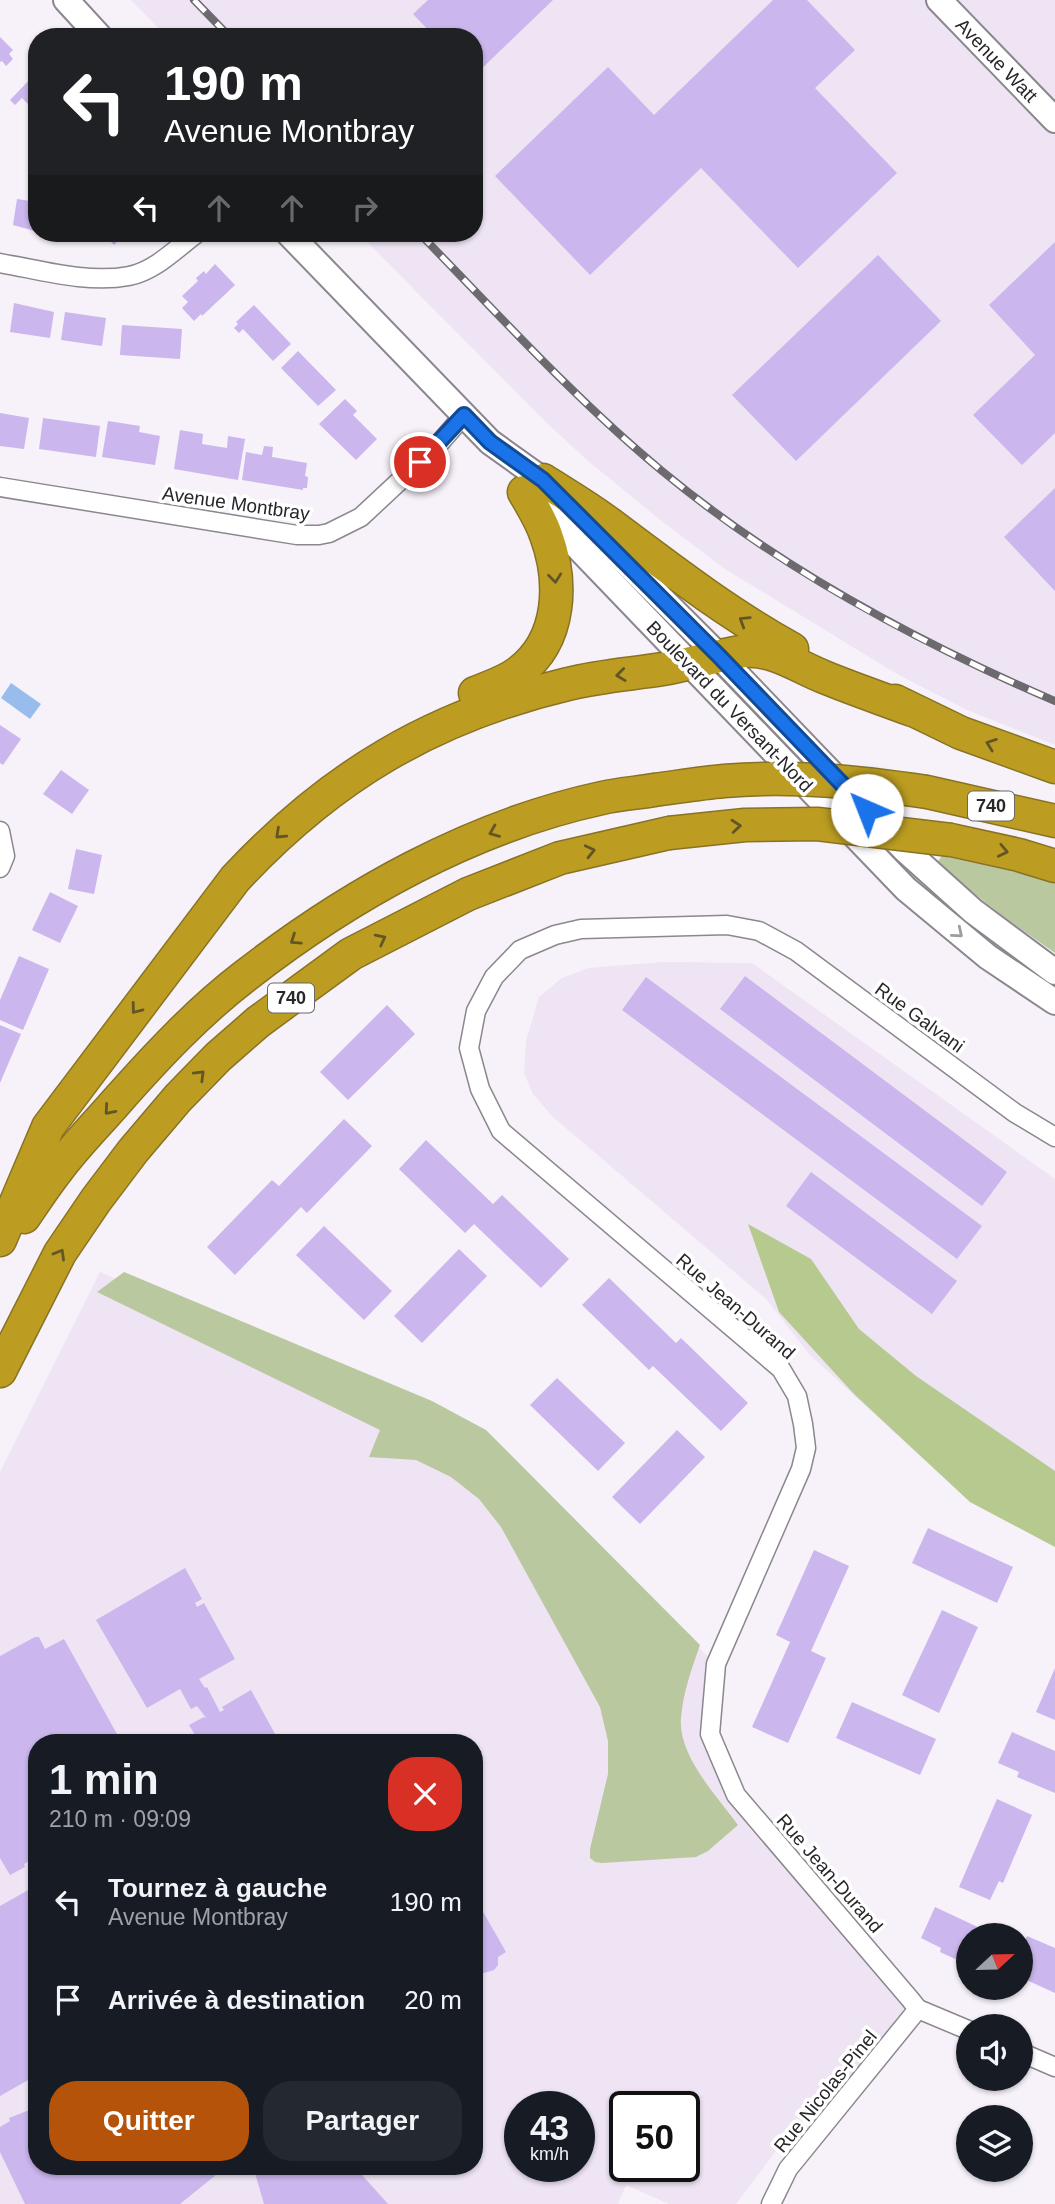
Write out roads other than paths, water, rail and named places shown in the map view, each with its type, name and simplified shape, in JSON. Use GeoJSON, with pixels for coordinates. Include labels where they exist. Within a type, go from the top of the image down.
{"type":"FeatureCollection","features":[{"type":"Feature","properties":{"kind":"highway"},"geometry":{"type":"LineString","coordinates":[[534,486],[609,523],[671,571],[744,621],[796,651],[961,733],[1055,767]]}},
{"type":"Feature","properties":{"kind":"highway"},"geometry":{"type":"LineString","coordinates":[[0,1240],[48,1127],[235,879],[285,829],[332,790],[384,740],[445,707],[510,678],[538,653],[554,618],[556,585],[553,559],[534,486]]}},
{"type":"Feature","properties":{"kind":"highway"},"geometry":{"type":"LineString","coordinates":[[332,790],[410,741],[451,720],[494,704],[570,683],[746,651],[764,652],[912,710]]}},
{"type":"Feature","properties":{"kind":"highway","name":"740"},"geometry":{"type":"LineString","coordinates":[[0,1256],[58,1168],[139,1075],[191,1023],[244,976],[385,883],[456,847],[499,829],[603,797],[724,780],[861,782],[927,792],[1055,821]]}},
{"type":"Feature","properties":{"kind":"highway","name":"740"},"geometry":{"type":"LineString","coordinates":[[1,1369],[60,1253],[125,1160],[178,1098],[218,1057],[258,1021],[351,954],[468,894],[560,858],[668,833],[745,825],[817,824],[951,840],[1055,866]]}},
{"type":"Feature","properties":{"kind":"street"},"geometry":{"type":"LineString","coordinates":[[66,0],[92,28]]}},
{"type":"Feature","properties":{"kind":"street","name":"Avenue Watt"},"geometry":{"type":"LineString","coordinates":[[939,0],[1055,120]]}},
{"type":"Feature","properties":{"kind":"street"},"geometry":{"type":"LineString","coordinates":[[0,263],[91,278],[131,276],[161,261],[185,242]]}},
{"type":"Feature","properties":{"kind":"street","name":"Boulevard du Versant-Nord"},"geometry":{"type":"LineString","coordinates":[[297,242],[534,486],[719,656],[928,872],[994,929],[1055,972]]}},
{"type":"Feature","properties":{"kind":"street","name":"Avenue Montbray"},"geometry":{"type":"LineString","coordinates":[[0,487],[298,535],[318,535],[350,524],[371,509],[464,415]]}},
{"type":"Feature","properties":{"kind":"street","name":"Boulevard du Versant-Nord"},"geometry":{"type":"LineString","coordinates":[[534,486],[688,663],[906,888],[988,957],[1055,1002]]}},
{"type":"Feature","properties":{"kind":"street"},"geometry":{"type":"LineString","coordinates":[[0,831],[5,856],[0,868]]}},
{"type":"Feature","properties":{"kind":"street","name":"Rue Jean-Durand"},"geometry":{"type":"LineString","coordinates":[[759,931],[727,925],[581,929],[555,935],[520,950],[494,977],[476,1011],[468,1048],[480,1089],[501,1131],[781,1369],[797,1396],[806,1448],[801,1469],[716,1664],[710,1734],[736,1795],[918,2009],[956,2025]]}},
{"type":"Feature","properties":{"kind":"street","name":"Rue Galvani"},"geometry":{"type":"LineString","coordinates":[[759,931],[796,951],[1015,1113],[1055,1137]]}},
{"type":"Feature","properties":{"kind":"street","name":"Rue Nicolas-Pinel"},"geometry":{"type":"LineString","coordinates":[[771,2204],[788,2169],[918,2009]]}},
{"type":"Feature","properties":{"kind":"street"},"geometry":{"type":"LineString","coordinates":[[1033,2058],[1055,2067]]}},
{"type":"Feature","properties":{"kind":"water"},"geometry":{"type":"Polygon","coordinates":[[[11,683],[41,704],[30,719],[1,698],[11,683]]]}},
{"type":"Feature","properties":{"kind":"railway"},"geometry":{"type":"LineString","coordinates":[[194,0],[221,28]]}},
{"type":"Feature","properties":{"kind":"railway"},"geometry":{"type":"LineString","coordinates":[[428,242],[598,415],[707,506],[801,571],[850,600],[951,653],[1055,701]]}}]}
